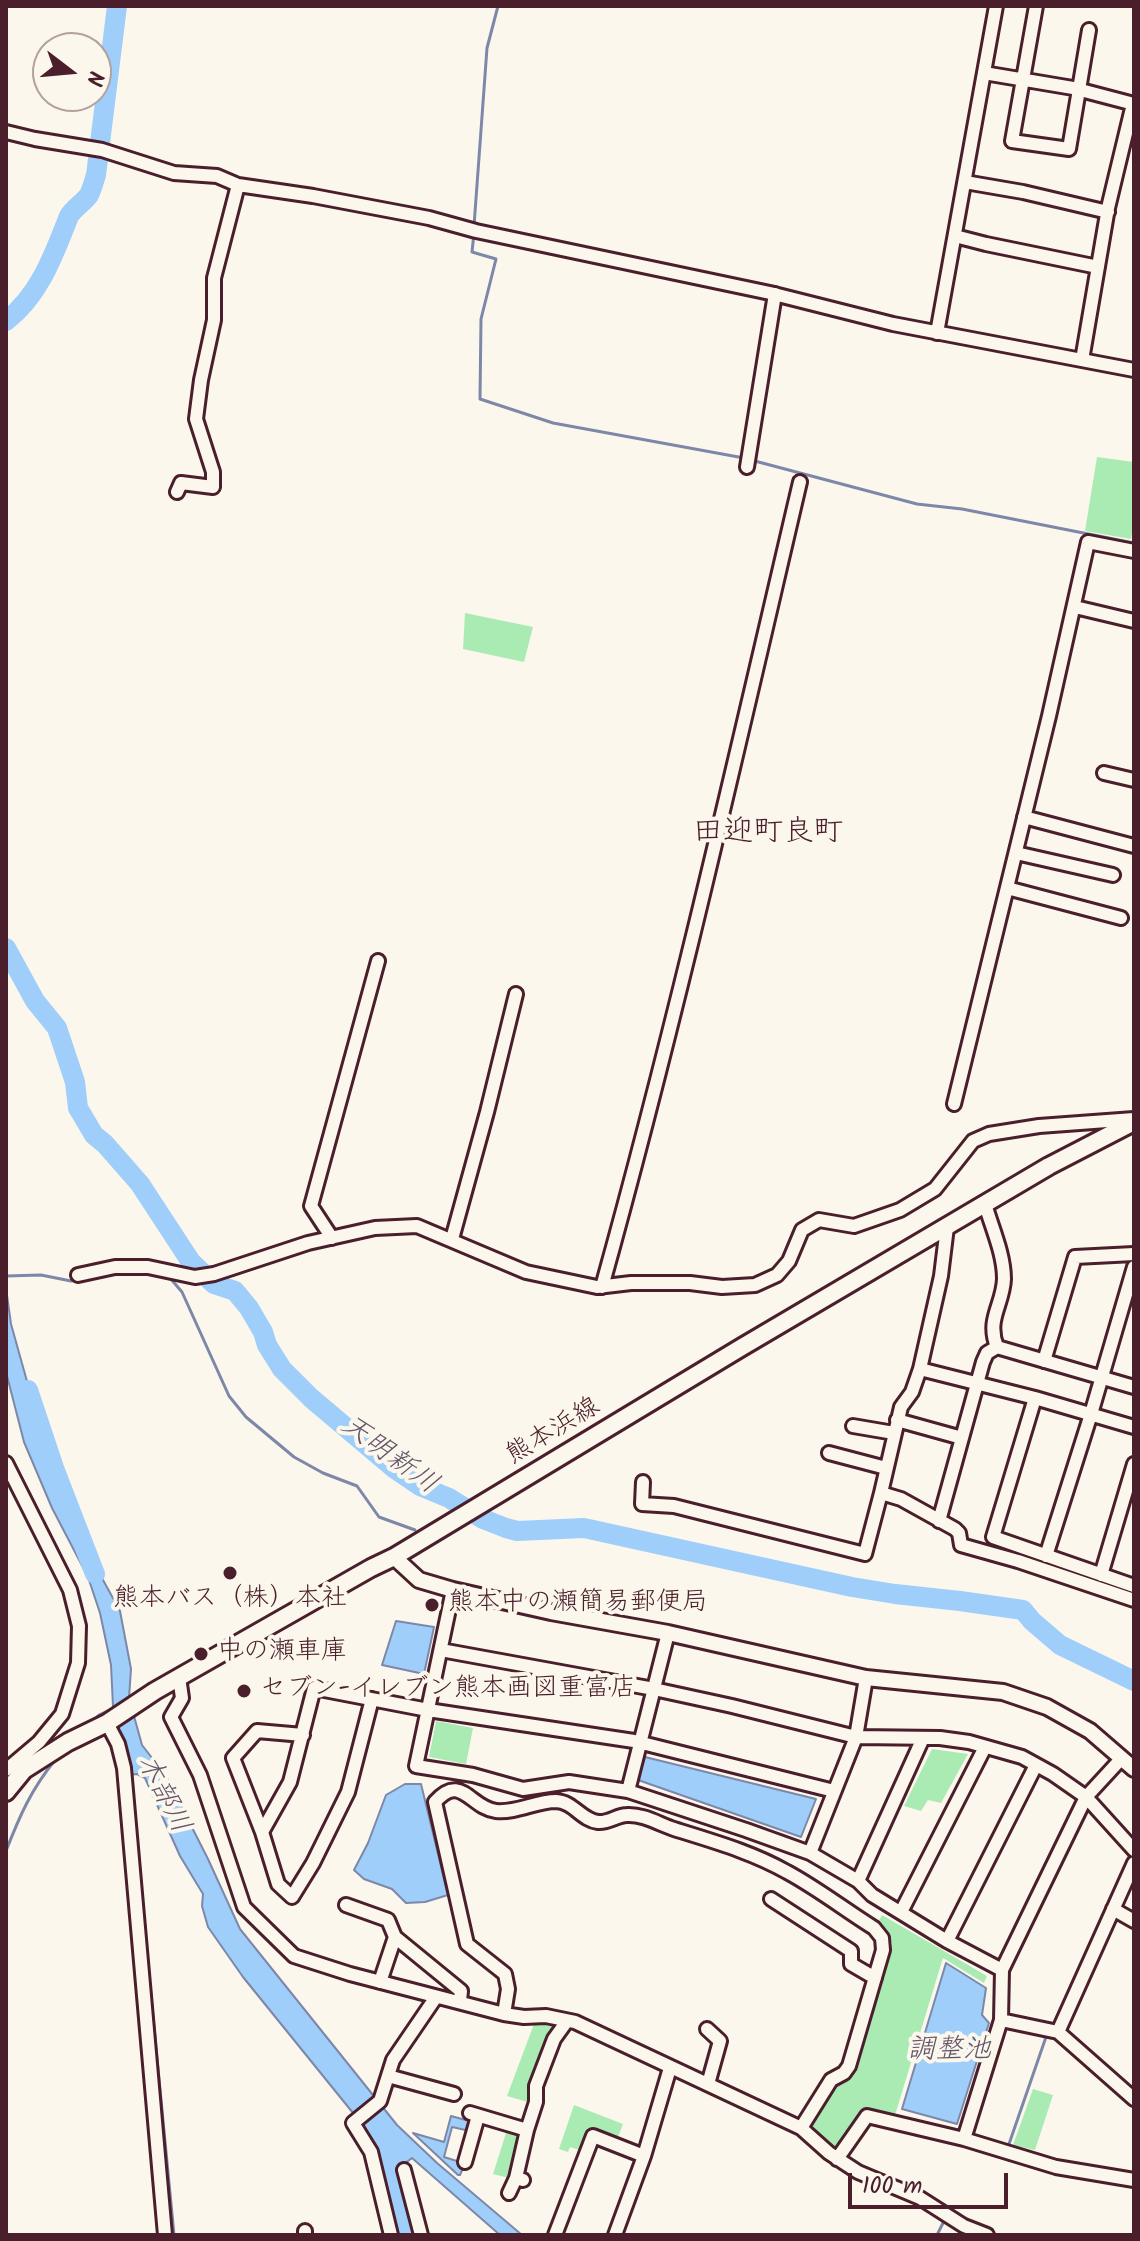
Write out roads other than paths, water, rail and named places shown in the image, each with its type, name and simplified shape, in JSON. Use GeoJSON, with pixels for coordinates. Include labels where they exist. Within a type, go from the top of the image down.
{"type":"FeatureCollection","features":[{"type":"Feature","properties":{"kind":"main road","name":"熊本浜線"},"geometry":{"type":"LineString","coordinates":[[6,1792],[24,1770],[68,1742],[107,1723],[179,1677],[394,1557],[742,1347],[1049,1166],[1134,1120]]}},
{"type":"Feature","properties":{"kind":"street"},"geometry":{"type":"LineString","coordinates":[[937,333],[996,6]]}},
{"type":"Feature","properties":{"kind":"street"},"geometry":{"type":"LineString","coordinates":[[1036,6],[1012,141],[1069,149],[1089,30]]}},
{"type":"Feature","properties":{"kind":"street"},"geometry":{"type":"LineString","coordinates":[[984,73],[1134,104],[1108,212],[1082,360]]}},
{"type":"Feature","properties":{"kind":"street"},"geometry":{"type":"LineString","coordinates":[[6,132],[102,150],[174,173],[217,176],[238,185],[429,218],[474,231],[775,294],[893,324],[1134,370]]}},
{"type":"Feature","properties":{"kind":"street"},"geometry":{"type":"LineString","coordinates":[[965,182],[1108,212]]}},
{"type":"Feature","properties":{"kind":"street"},"geometry":{"type":"LineString","coordinates":[[177,492],[181,483],[213,487],[213,472],[196,419],[214,320],[214,278],[238,185]]}},
{"type":"Feature","properties":{"kind":"street"},"geometry":{"type":"LineString","coordinates":[[955,236],[1098,267]]}},
{"type":"Feature","properties":{"kind":"street"},"geometry":{"type":"LineString","coordinates":[[747,467],[775,294]]}},
{"type":"Feature","properties":{"kind":"street"},"geometry":{"type":"LineString","coordinates":[[602,1287],[643,1141],[800,482]]}},
{"type":"Feature","properties":{"kind":"street"},"geometry":{"type":"LineString","coordinates":[[954,1104],[1075,607],[1088,542],[1134,551]]}},
{"type":"Feature","properties":{"kind":"street"},"geometry":{"type":"LineString","coordinates":[[1075,607],[1134,621]]}},
{"type":"Feature","properties":{"kind":"street"},"geometry":{"type":"LineString","coordinates":[[1104,773],[1134,780]]}},
{"type":"Feature","properties":{"kind":"street"},"geometry":{"type":"LineString","coordinates":[[1024,817],[1134,846]]}},
{"type":"Feature","properties":{"kind":"street"},"geometry":{"type":"LineString","coordinates":[[1016,853],[1113,875]]}},
{"type":"Feature","properties":{"kind":"street"},"geometry":{"type":"LineString","coordinates":[[1007,888],[1121,918]]}},
{"type":"Feature","properties":{"kind":"street"},"geometry":{"type":"LineString","coordinates":[[332,1238],[311,1206],[378,961]]}},
{"type":"Feature","properties":{"kind":"street"},"geometry":{"type":"LineString","coordinates":[[452,1239],[516,994]]}},
{"type":"Feature","properties":{"kind":"street"},"geometry":{"type":"LineString","coordinates":[[78,1275],[115,1267],[148,1267],[195,1277],[214,1274],[308,1243],[375,1228],[417,1226],[526,1272],[602,1287],[631,1283],[690,1283],[722,1287],[755,1285],[777,1275],[789,1261],[802,1230],[819,1220],[854,1226],[900,1210],[935,1189],[973,1141],[989,1134],[1039,1126],[1134,1120]]}},
{"type":"Feature","properties":{"kind":"street"},"geometry":{"type":"LineString","coordinates":[[985,1204],[1004,1267],[1004,1284],[993,1323],[992,1335],[997,1347]]}},
{"type":"Feature","properties":{"kind":"street"},"geometry":{"type":"LineString","coordinates":[[643,1482],[642,1504],[674,1506],[865,1554],[901,1407],[912,1392],[920,1369],[941,1276],[947,1227]]}},
{"type":"Feature","properties":{"kind":"street"},"geometry":{"type":"LineString","coordinates":[[1044,1361],[1075,1257],[1134,1254]]}},
{"type":"Feature","properties":{"kind":"street"},"geometry":{"type":"LineString","coordinates":[[1046,1556],[1134,1267]]}},
{"type":"Feature","properties":{"kind":"street"},"geometry":{"type":"LineString","coordinates":[[939,1521],[987,1353],[997,1347],[1134,1387]]}},
{"type":"Feature","properties":{"kind":"street"},"geometry":{"type":"LineString","coordinates":[[920,1369],[1134,1427]]}},
{"type":"Feature","properties":{"kind":"street"},"geometry":{"type":"LineString","coordinates":[[1035,1398],[993,1537],[1134,1586]]}},
{"type":"Feature","properties":{"kind":"street"},"geometry":{"type":"LineString","coordinates":[[853,1426],[896,1427],[962,1438]]}},
{"type":"Feature","properties":{"kind":"street"},"geometry":{"type":"LineString","coordinates":[[829,1453],[886,1468]]}},
{"type":"Feature","properties":{"kind":"street"},"geometry":{"type":"LineString","coordinates":[[6,1463],[70,1590],[79,1626],[78,1663],[62,1714],[39,1742],[6,1770]]}},
{"type":"Feature","properties":{"kind":"street"},"geometry":{"type":"LineString","coordinates":[[1101,1575],[1134,1464]]}},
{"type":"Feature","properties":{"kind":"street"},"geometry":{"type":"LineString","coordinates":[[881,1493],[901,1499],[959,1533],[961,1545],[1134,1600]]}},
{"type":"Feature","properties":{"kind":"street"},"geometry":{"type":"LineString","coordinates":[[394,1557],[419,1580],[551,1612],[668,1633],[866,1678],[1003,1692],[1047,1707],[1090,1731],[1134,1769]]}},
{"type":"Feature","properties":{"kind":"street"},"geometry":{"type":"LineString","coordinates":[[453,1590],[416,1766],[473,1775],[523,1789],[569,1782],[628,1791],[746,1830],[810,1853],[947,1941],[1002,1970]]}},
{"type":"Feature","properties":{"kind":"street"},"geometry":{"type":"LineString","coordinates":[[628,1791],[668,1633]]}},
{"type":"Feature","properties":{"kind":"street"},"geometry":{"type":"LineString","coordinates":[[441,1650],[654,1689],[856,1737],[969,1742],[1022,1757],[1086,1797],[1134,1850]]}},
{"type":"Feature","properties":{"kind":"street"},"geometry":{"type":"LineString","coordinates":[[179,1677],[182,1698],[171,1717],[200,1775],[244,1907],[294,1956],[504,2014],[546,2016],[575,2022],[801,2128],[837,2159],[858,2172],[920,2198],[964,2226],[987,2235]]}},
{"type":"Feature","properties":{"kind":"street"},"geometry":{"type":"LineString","coordinates":[[810,1853],[856,1737],[866,1678]]}},
{"type":"Feature","properties":{"kind":"street"},"geometry":{"type":"LineString","coordinates":[[262,1832],[290,1782],[314,1688],[428,1710],[640,1743],[834,1791]]}},
{"type":"Feature","properties":{"kind":"street"},"geometry":{"type":"LineString","coordinates":[[303,1735],[257,1731],[233,1758],[262,1832],[278,1884],[292,1897],[313,1863],[348,1792],[372,1699]]}},
{"type":"Feature","properties":{"kind":"street"},"geometry":{"type":"LineString","coordinates":[[107,1723],[118,1744],[124,1768],[165,2235]]}},
{"type":"Feature","properties":{"kind":"street"},"geometry":{"type":"LineString","coordinates":[[858,1881],[923,1738]]}},
{"type":"Feature","properties":{"kind":"street"},"geometry":{"type":"LineString","coordinates":[[901,1912],[985,1747]]}},
{"type":"Feature","properties":{"kind":"street"},"geometry":{"type":"LineString","coordinates":[[964,2139],[1001,2020],[1002,1970],[1086,1797],[1121,1759]]}},
{"type":"Feature","properties":{"kind":"street"},"geometry":{"type":"LineString","coordinates":[[947,1941],[1036,1765]]}},
{"type":"Feature","properties":{"kind":"street"},"geometry":{"type":"LineString","coordinates":[[504,2014],[508,1989],[505,1974],[467,1944],[435,1802],[443,1793],[458,1790],[468,1794],[481,1808],[494,1811],[557,1801],[570,1805],[585,1818],[597,1822],[608,1822],[626,1814],[743,1852],[787,1871],[874,1928],[882,1938],[883,1950],[849,2066],[844,2073],[831,2080],[801,2128]]}},
{"type":"Feature","properties":{"kind":"street"},"geometry":{"type":"LineString","coordinates":[[1058,2032],[1134,1863]]}},
{"type":"Feature","properties":{"kind":"street"},"geometry":{"type":"LineString","coordinates":[[771,1899],[851,1951],[851,1964],[875,1978]]}},
{"type":"Feature","properties":{"kind":"street"},"geometry":{"type":"LineString","coordinates":[[346,1905],[388,1920],[395,1937],[461,1991],[460,2001]]}},
{"type":"Feature","properties":{"kind":"street"},"geometry":{"type":"LineString","coordinates":[[1113,1909],[1134,1921]]}},
{"type":"Feature","properties":{"kind":"street"},"geometry":{"type":"LineString","coordinates":[[380,1982],[395,1937]]}},
{"type":"Feature","properties":{"kind":"street"},"geometry":{"type":"LineString","coordinates":[[391,2235],[371,2152],[353,2123],[380,2101],[393,2060],[436,1997]]}},
{"type":"Feature","properties":{"kind":"street"},"geometry":{"type":"LineString","coordinates":[[1001,2020],[1058,2032],[1134,2099]]}},
{"type":"Feature","properties":{"kind":"street"},"geometry":{"type":"LineString","coordinates":[[509,2193],[520,2179],[527,2130],[536,2102],[536,2086],[554,2039],[567,2021]]}},
{"type":"Feature","properties":{"kind":"street"},"geometry":{"type":"LineString","coordinates":[[707,2029],[720,2041],[708,2084]]}},
{"type":"Feature","properties":{"kind":"street"},"geometry":{"type":"LineString","coordinates":[[615,2235],[644,2156],[670,2068]]}},
{"type":"Feature","properties":{"kind":"street"},"geometry":{"type":"LineString","coordinates":[[388,2076],[454,2094]]}},
{"type":"Feature","properties":{"kind":"street"},"geometry":{"type":"LineString","coordinates":[[465,2162],[467,2136],[474,2115],[527,2130]]}},
{"type":"Feature","properties":{"kind":"street"},"geometry":{"type":"LineString","coordinates":[[837,2159],[867,2116],[964,2139],[1056,2167],[1134,2180]]}},
{"type":"Feature","properties":{"kind":"street"},"geometry":{"type":"LineString","coordinates":[[555,2235],[593,2136],[644,2156]]}},
{"type":"Feature","properties":{"kind":"street"},"geometry":{"type":"LineString","coordinates":[[404,2170],[421,2235]]}},
{"type":"Feature","properties":{"kind":"water"},"geometry":{"type":"Polygon","coordinates":[[[6,1288],[11,1324],[61,1503],[120,1611],[131,1669],[129,1698],[142,1745],[166,1776],[240,1929],[397,2125],[522,2235],[500,2235],[412,2158],[399,2168],[417,2235],[393,2235],[371,2152],[353,2113],[243,1977],[208,1927],[202,1906],[203,1894],[180,1856],[145,1778],[137,1774],[129,1775],[114,1727],[111,1665],[100,1613],[88,1577],[52,1508],[24,1442],[6,1372],[6,1288]]]}},
{"type":"Feature","properties":{"kind":"water"},"geometry":{"type":"Polygon","coordinates":[[[396,1621],[434,1627],[424,1674],[382,1665],[396,1621]]]}},
{"type":"Feature","properties":{"kind":"water"},"geometry":{"type":"Polygon","coordinates":[[[645,1757],[816,1799],[801,1837],[638,1780],[645,1757]]]}},
{"type":"Feature","properties":{"kind":"water"},"geometry":{"type":"Polygon","coordinates":[[[405,1784],[421,1784],[448,1895],[425,1902],[406,1903],[392,1889],[364,1879],[354,1870],[386,1795],[405,1784]]]}},
{"type":"Feature","properties":{"kind":"water","name":"調整池"},"geometry":{"type":"Polygon","coordinates":[[[946,1963],[986,1988],[982,2015],[989,2023],[957,2124],[902,2109],[946,1963]]]}},
{"type":"Feature","properties":{"kind":"water"},"geometry":{"type":"Polygon","coordinates":[[[451,2116],[473,2122],[470,2131],[452,2127],[444,2157],[460,2162],[463,2168],[460,2175],[413,2133],[444,2142],[451,2116]]]}},
{"type":"Feature","properties":{"kind":"waterway","name":"天明新川"},"geometry":{"type":"LineString","coordinates":[[6,321],[37,286],[69,216],[92,188],[117,6]]}},
{"type":"Feature","properties":{"kind":"waterway"},"geometry":{"type":"LineString","coordinates":[[474,226],[487,48],[498,6]]}},
{"type":"Feature","properties":{"kind":"waterway"},"geometry":{"type":"LineString","coordinates":[[474,233],[472,252],[496,259],[481,319],[480,399],[553,423],[744,458]]}},
{"type":"Feature","properties":{"kind":"waterway"},"geometry":{"type":"LineString","coordinates":[[751,460],[917,504],[962,509],[1134,543]]}},
{"type":"Feature","properties":{"kind":"waterway","name":"天明新川"},"geometry":{"type":"LineString","coordinates":[[6,948],[35,1001],[57,1028],[75,1082],[78,1108],[94,1135],[140,1184],[191,1262],[214,1284],[235,1291],[249,1308],[282,1369],[311,1398],[395,1469],[420,1486],[449,1498],[483,1519],[517,1531],[584,1528],[852,1587],[1023,1610],[1060,1645],[1134,1681]]}},
{"type":"Feature","properties":{"kind":"waterway"},"geometry":{"type":"LineString","coordinates":[[6,1276],[41,1275],[71,1281],[77,1279]]}},
{"type":"Feature","properties":{"kind":"waterway"},"geometry":{"type":"LineString","coordinates":[[170,1278],[182,1292],[229,1396],[246,1417],[294,1457],[323,1473],[357,1486],[379,1517],[415,1530]]}},
{"type":"Feature","properties":{"kind":"waterway","name":"木部川"},"geometry":{"type":"LineString","coordinates":[[28,1390],[95,1574]]}},
{"type":"Feature","properties":{"kind":"waterway"},"geometry":{"type":"LineString","coordinates":[[90,1723],[114,1708]]}},
{"type":"Feature","properties":{"kind":"waterway"},"geometry":{"type":"LineString","coordinates":[[6,1851],[27,1803],[55,1760]]}},
{"type":"Feature","properties":{"kind":"waterway"},"geometry":{"type":"LineString","coordinates":[[137,1851],[174,2235]]}},
{"type":"Feature","properties":{"kind":"waterway"},"geometry":{"type":"LineString","coordinates":[[1009,2144],[1046,2037]]}},
{"type":"Feature","properties":{"kind":"waterway"},"geometry":{"type":"LineString","coordinates":[[937,2235],[943,2223]]}},
{"type":"Feature","properties":{"kind":"place","name":"熊本バス（株）本社"},"geometry":{"type":"Point","coordinates":[230,1573]}},
{"type":"Feature","properties":{"kind":"place","name":"熊本中の瀬簡易郵便局"},"geometry":{"type":"Point","coordinates":[432,1605]}},
{"type":"Feature","properties":{"kind":"place","name":"中の瀬車庫"},"geometry":{"type":"Point","coordinates":[201,1654]}},
{"type":"Feature","properties":{"kind":"place","name":"セブン-イレブン熊本画図重富店"},"geometry":{"type":"Point","coordinates":[244,1691]}},
{"type":"Feature","properties":{"kind":"district","name":"田迎町良町"},"geometry":{"type":"Point","coordinates":[768,835]}}]}
